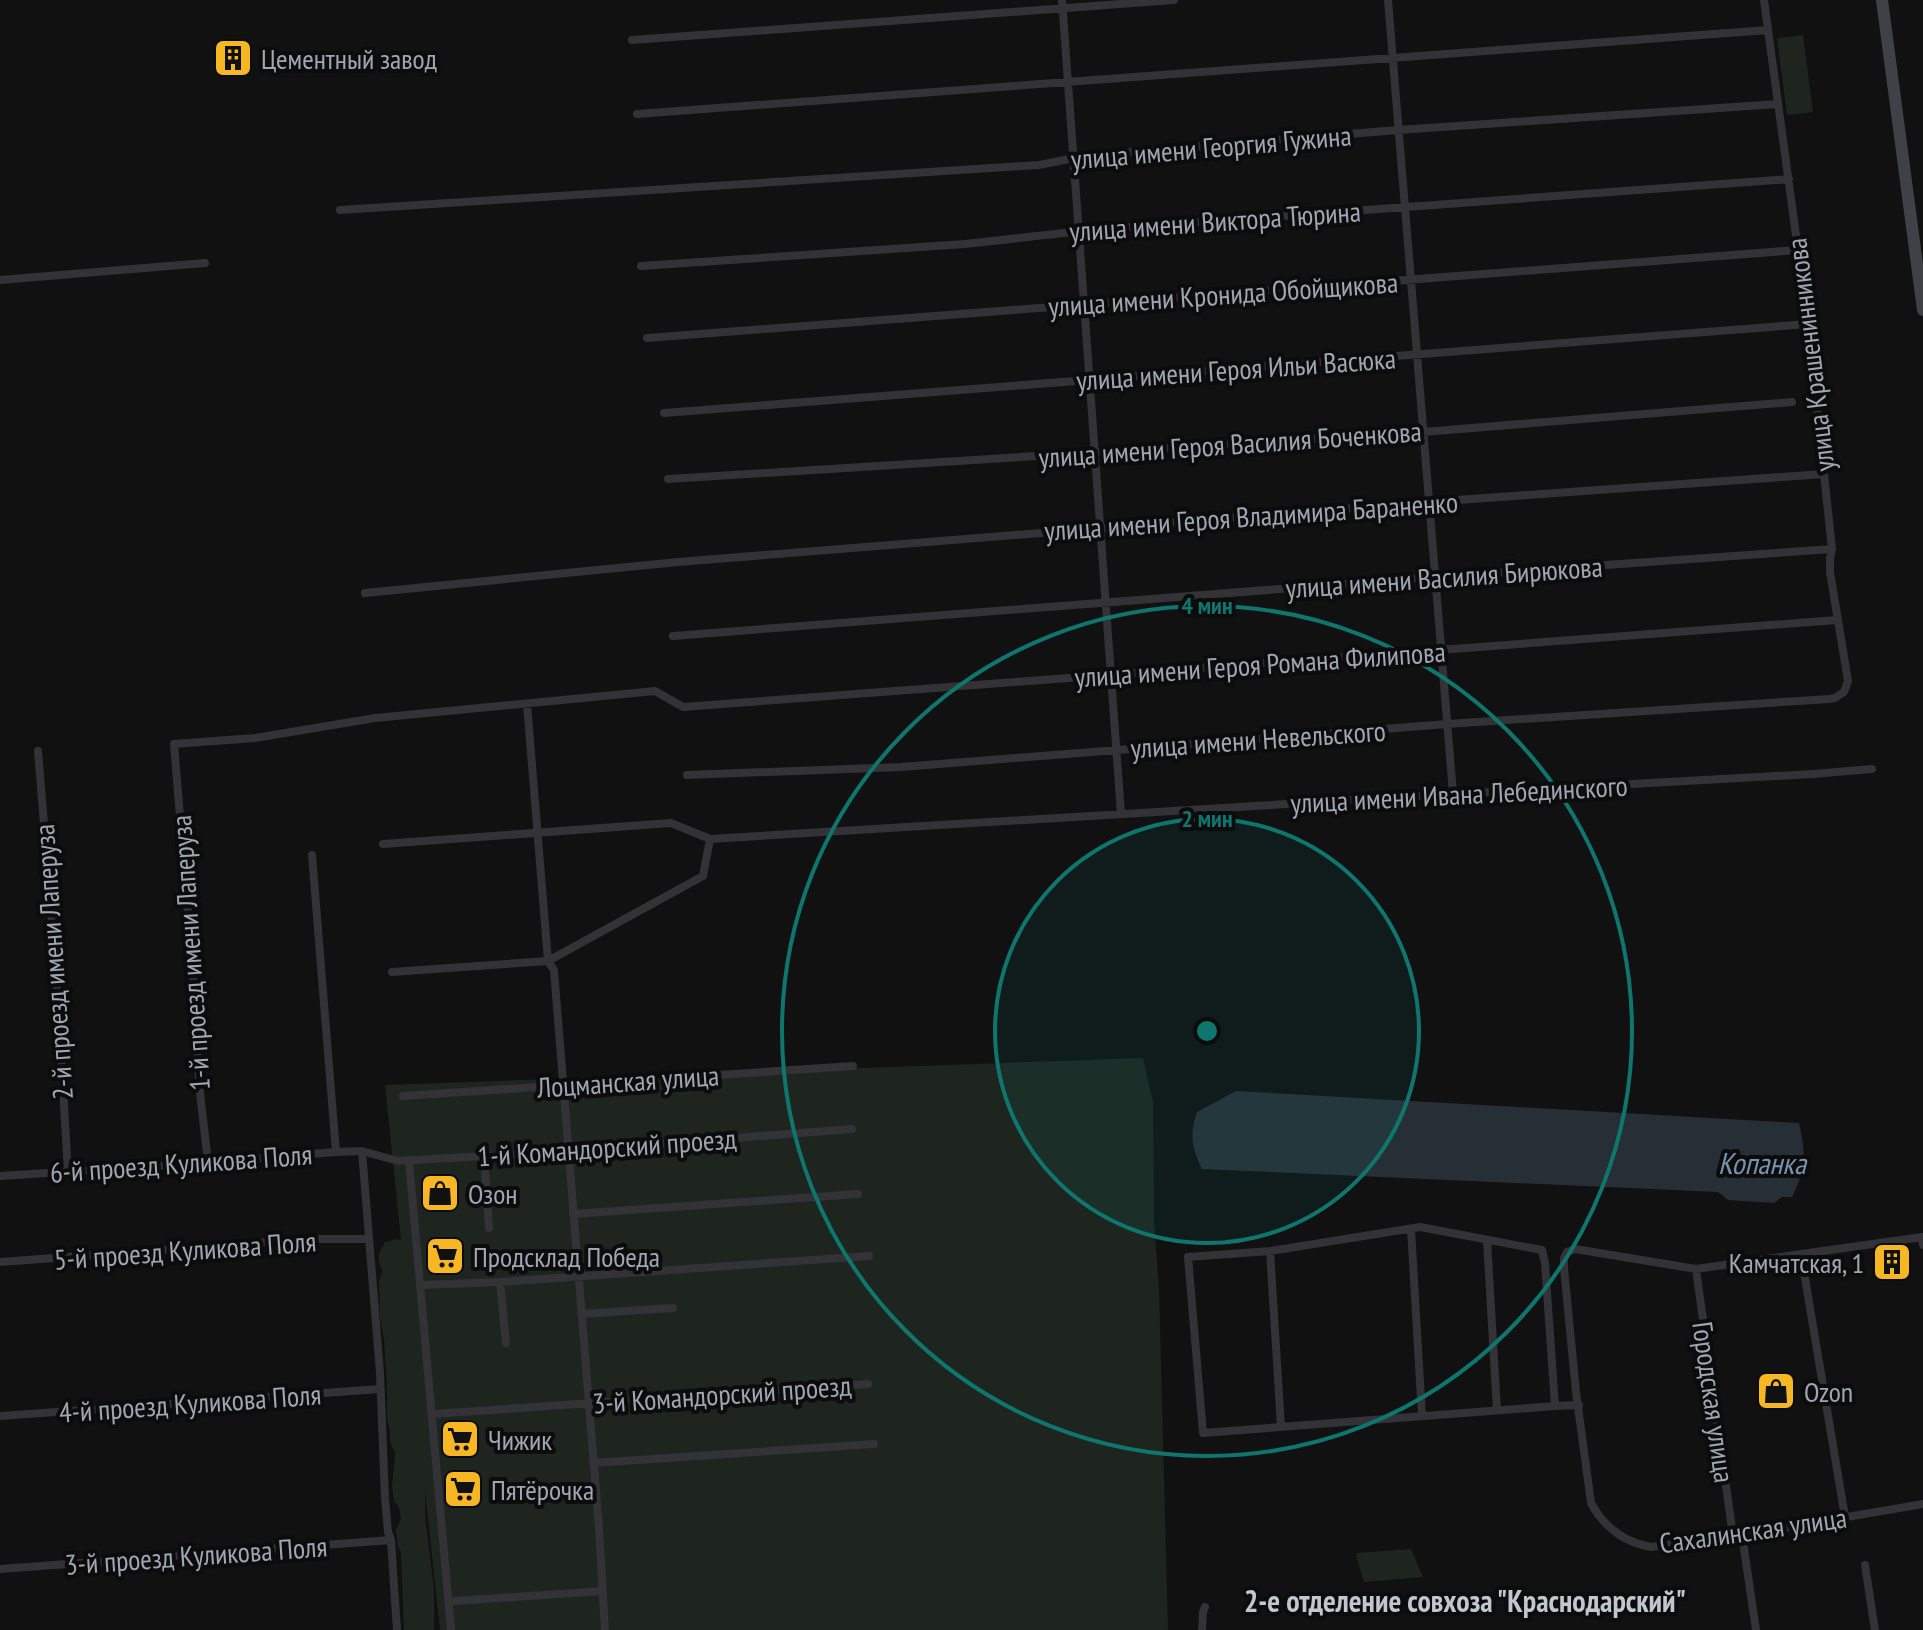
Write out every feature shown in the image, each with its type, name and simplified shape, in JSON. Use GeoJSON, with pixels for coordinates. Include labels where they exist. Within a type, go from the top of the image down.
{"type":"FeatureCollection","features":[{"type":"Feature","properties":{"kind":"street"},"geometry":{"type":"LineString","coordinates":[[632,40],[1062,5],[1174,0]]}},
{"type":"Feature","properties":{"kind":"street"},"geometry":{"type":"LineString","coordinates":[[1388,0],[1453,794]]}},
{"type":"Feature","properties":{"kind":"street","name":"улица Крашенинникова"},"geometry":{"type":"LineString","coordinates":[[1764,0],[1808,324],[1832,549],[1830,572],[1848,681],[1844,692],[1829,699]]}},
{"type":"Feature","properties":{"kind":"street"},"geometry":{"type":"LineString","coordinates":[[1882,0],[1923,310]]}},
{"type":"Feature","properties":{"kind":"street"},"geometry":{"type":"LineString","coordinates":[[1062,5],[1121,814]]}},
{"type":"Feature","properties":{"kind":"street"},"geometry":{"type":"LineString","coordinates":[[637,114],[1768,30]]}},
{"type":"Feature","properties":{"kind":"street","name":"улица имени Георгия Гужина"},"geometry":{"type":"LineString","coordinates":[[340,210],[1024,166],[1073,158],[1398,130],[1778,104]]}},
{"type":"Feature","properties":{"kind":"street","name":"улица имени Виктора Тюрина"},"geometry":{"type":"LineString","coordinates":[[641,266],[965,244],[1079,231],[1789,179]]}},
{"type":"Feature","properties":{"kind":"street","name":"улица имени Кронида Обойщикова"},"geometry":{"type":"LineString","coordinates":[[647,338],[1798,250]]}},
{"type":"Feature","properties":{"kind":"street"},"geometry":{"type":"LineString","coordinates":[[0,280],[205,263]]}},
{"type":"Feature","properties":{"kind":"street","name":"улица имени Героя Ильи Васюка"},"geometry":{"type":"LineString","coordinates":[[664,413],[1808,324]]}},
{"type":"Feature","properties":{"kind":"street","name":"улица имени Героя Василия Боченкова"},"geometry":{"type":"LineString","coordinates":[[668,479],[1423,432],[1792,402]]}},
{"type":"Feature","properties":{"kind":"street","name":"улица имени Героя Владимира Бараненко"},"geometry":{"type":"LineString","coordinates":[[365,593],[678,562],[1824,474]]}},
{"type":"Feature","properties":{"kind":"street","name":"улица имени Василия Бирюкова"},"geometry":{"type":"LineString","coordinates":[[673,636],[1832,549]]}},
{"type":"Feature","properties":{"kind":"street","name":"улица имени Героя Романа Филипова"},"geometry":{"type":"LineString","coordinates":[[527,704],[655,691],[683,707],[1837,620]]}},
{"type":"Feature","properties":{"kind":"street","name":"улица имени Невельского"},"geometry":{"type":"LineString","coordinates":[[687,775],[901,767],[1447,724],[1829,699]]}},
{"type":"Feature","properties":{"kind":"street"},"geometry":{"type":"LineString","coordinates":[[527,704],[548,961],[554,970],[605,1630]]}},
{"type":"Feature","properties":{"kind":"street","name":"1-й проезд имени Лаперуза"},"geometry":{"type":"LineString","coordinates":[[208,1162],[174,744],[255,738],[375,718],[527,704]]}},
{"type":"Feature","properties":{"kind":"street","name":"2-й проезд имени Лаперуза"},"geometry":{"type":"LineString","coordinates":[[38,751],[68,1172]]}},
{"type":"Feature","properties":{"kind":"street","name":"улица имени Ивана Лебединского"},"geometry":{"type":"LineString","coordinates":[[710,839],[1872,769]]}},
{"type":"Feature","properties":{"kind":"street"},"geometry":{"type":"LineString","coordinates":[[383,844],[671,823],[710,839],[703,876],[548,961],[392,972]]}},
{"type":"Feature","properties":{"kind":"street"},"geometry":{"type":"LineString","coordinates":[[312,855],[336,1152]]}},
{"type":"Feature","properties":{"kind":"street","name":"Лоцманская улица"},"geometry":{"type":"LineString","coordinates":[[403,1096],[853,1066]]}},
{"type":"Feature","properties":{"kind":"street","name":"1-й Командорский проезд"},"geometry":{"type":"LineString","coordinates":[[362,1151],[409,1161],[852,1129]]}},
{"type":"Feature","properties":{"kind":"street"},"geometry":{"type":"LineString","coordinates":[[362,1151],[397,1630]]}},
{"type":"Feature","properties":{"kind":"street","name":"6-й проезд Куликова Поля"},"geometry":{"type":"LineString","coordinates":[[0,1176],[362,1151]]}},
{"type":"Feature","properties":{"kind":"street"},"geometry":{"type":"LineString","coordinates":[[484,1156],[489,1228]]}},
{"type":"Feature","properties":{"kind":"street"},"geometry":{"type":"LineString","coordinates":[[409,1161],[451,1630]]}},
{"type":"Feature","properties":{"kind":"street"},"geometry":{"type":"LineString","coordinates":[[573,1214],[858,1194]]}},
{"type":"Feature","properties":{"kind":"street"},"geometry":{"type":"LineString","coordinates":[[1555,1406],[1542,1250],[1420,1227],[1270,1251],[1188,1257],[1203,1433],[1579,1405]]}},
{"type":"Feature","properties":{"kind":"street"},"geometry":{"type":"LineString","coordinates":[[1411,1229],[1422,1416]]}},
{"type":"Feature","properties":{"kind":"street","name":"5-й проезд Куликова Поля"},"geometry":{"type":"LineString","coordinates":[[0,1262],[312,1239],[369,1239]]}},
{"type":"Feature","properties":{"kind":"street"},"geometry":{"type":"LineString","coordinates":[[1487,1240],[1497,1410]]}},
{"type":"Feature","properties":{"kind":"street"},"geometry":{"type":"LineString","coordinates":[[1696,1269],[1922,1241]]}},
{"type":"Feature","properties":{"kind":"street","name":"Сахалинская улица"},"geometry":{"type":"LineString","coordinates":[[1696,1269],[1585,1249],[1567,1252],[1564,1258],[1591,1503],[1599,1518],[1636,1545],[1651,1547],[1923,1504]]}},
{"type":"Feature","properties":{"kind":"street"},"geometry":{"type":"LineString","coordinates":[[1270,1251],[1281,1427]]}},
{"type":"Feature","properties":{"kind":"street"},"geometry":{"type":"LineString","coordinates":[[1801,1254],[1845,1517]]}},
{"type":"Feature","properties":{"kind":"street"},"geometry":{"type":"LineString","coordinates":[[421,1285],[869,1256]]}},
{"type":"Feature","properties":{"kind":"street","name":"Городская улица"},"geometry":{"type":"LineString","coordinates":[[1696,1269],[1737,1535],[1756,1630]]}},
{"type":"Feature","properties":{"kind":"street"},"geometry":{"type":"LineString","coordinates":[[500,1282],[506,1343]]}},
{"type":"Feature","properties":{"kind":"street"},"geometry":{"type":"LineString","coordinates":[[581,1314],[673,1308]]}},
{"type":"Feature","properties":{"kind":"street","name":"3-й Командорский проезд"},"geometry":{"type":"LineString","coordinates":[[433,1414],[868,1384]]}},
{"type":"Feature","properties":{"kind":"street","name":"4-й проезд Куликова Поля"},"geometry":{"type":"LineString","coordinates":[[0,1416],[380,1389]]}},
{"type":"Feature","properties":{"kind":"street"},"geometry":{"type":"LineString","coordinates":[[593,1463],[874,1444]]}},
{"type":"Feature","properties":{"kind":"street","name":"3-й проезд Куликова Поля"},"geometry":{"type":"LineString","coordinates":[[0,1569],[391,1540]]}},
{"type":"Feature","properties":{"kind":"street"},"geometry":{"type":"LineString","coordinates":[[1865,1565],[1875,1630]]}},
{"type":"Feature","properties":{"kind":"street"},"geometry":{"type":"LineString","coordinates":[[455,1601],[602,1591]]}},
{"type":"Feature","properties":{"kind":"street"},"geometry":{"type":"LineString","coordinates":[[1202,1630],[1205,1607]]}},
{"type":"Feature","properties":{"kind":"shaded area"},"geometry":{"type":"Polygon","coordinates":[[[1803,35],[1813,112],[1787,115],[1777,38],[1803,35]]]}},
{"type":"Feature","properties":{"kind":"shaded area"},"geometry":{"type":"Polygon","coordinates":[[[1143,1058],[1153,1102],[1168,1630],[440,1630],[425,1490],[434,1590],[434,1630],[404,1630],[401,1552],[396,1530],[401,1519],[392,1486],[395,1454],[387,1419],[384,1339],[380,1319],[379,1281],[383,1271],[379,1253],[385,1242],[401,1240],[385,1085],[1143,1058]]]}},
{"type":"Feature","properties":{"kind":"shaded area"},"geometry":{"type":"Polygon","coordinates":[[[1411,1549],[1423,1577],[1364,1582],[1357,1553],[1411,1549]]]}},
{"type":"Feature","properties":{"kind":"water","name":"Копанка"},"geometry":{"type":"Polygon","coordinates":[[[1236,1091],[1799,1123],[1803,1161],[1792,1197],[1782,1197],[1774,1203],[1728,1200],[1718,1192],[1202,1169],[1193,1141],[1197,1112],[1236,1091]]]}},
{"type":"Feature","properties":{"kind":"place","name":"Цементный завод"},"geometry":{"type":"Point","coordinates":[233,58]}},
{"type":"Feature","properties":{"kind":"place","name":"Озон"},"geometry":{"type":"Point","coordinates":[440,1193]}},
{"type":"Feature","properties":{"kind":"place","name":"Продсклад Победа"},"geometry":{"type":"Point","coordinates":[445,1256]}},
{"type":"Feature","properties":{"kind":"place","name":"Камчатская, 1"},"geometry":{"type":"Point","coordinates":[1892,1262]}},
{"type":"Feature","properties":{"kind":"place","name":"Ozon"},"geometry":{"type":"Point","coordinates":[1776,1391]}},
{"type":"Feature","properties":{"kind":"place","name":"Чижик"},"geometry":{"type":"Point","coordinates":[460,1439]}},
{"type":"Feature","properties":{"kind":"place","name":"Пятёрочка"},"geometry":{"type":"Point","coordinates":[463,1489]}},
{"type":"Feature","properties":{"kind":"district","name":"2-е отделение совхоза \"Краснодарский\""},"geometry":{"type":"Point","coordinates":[1465,1600]}}]}
